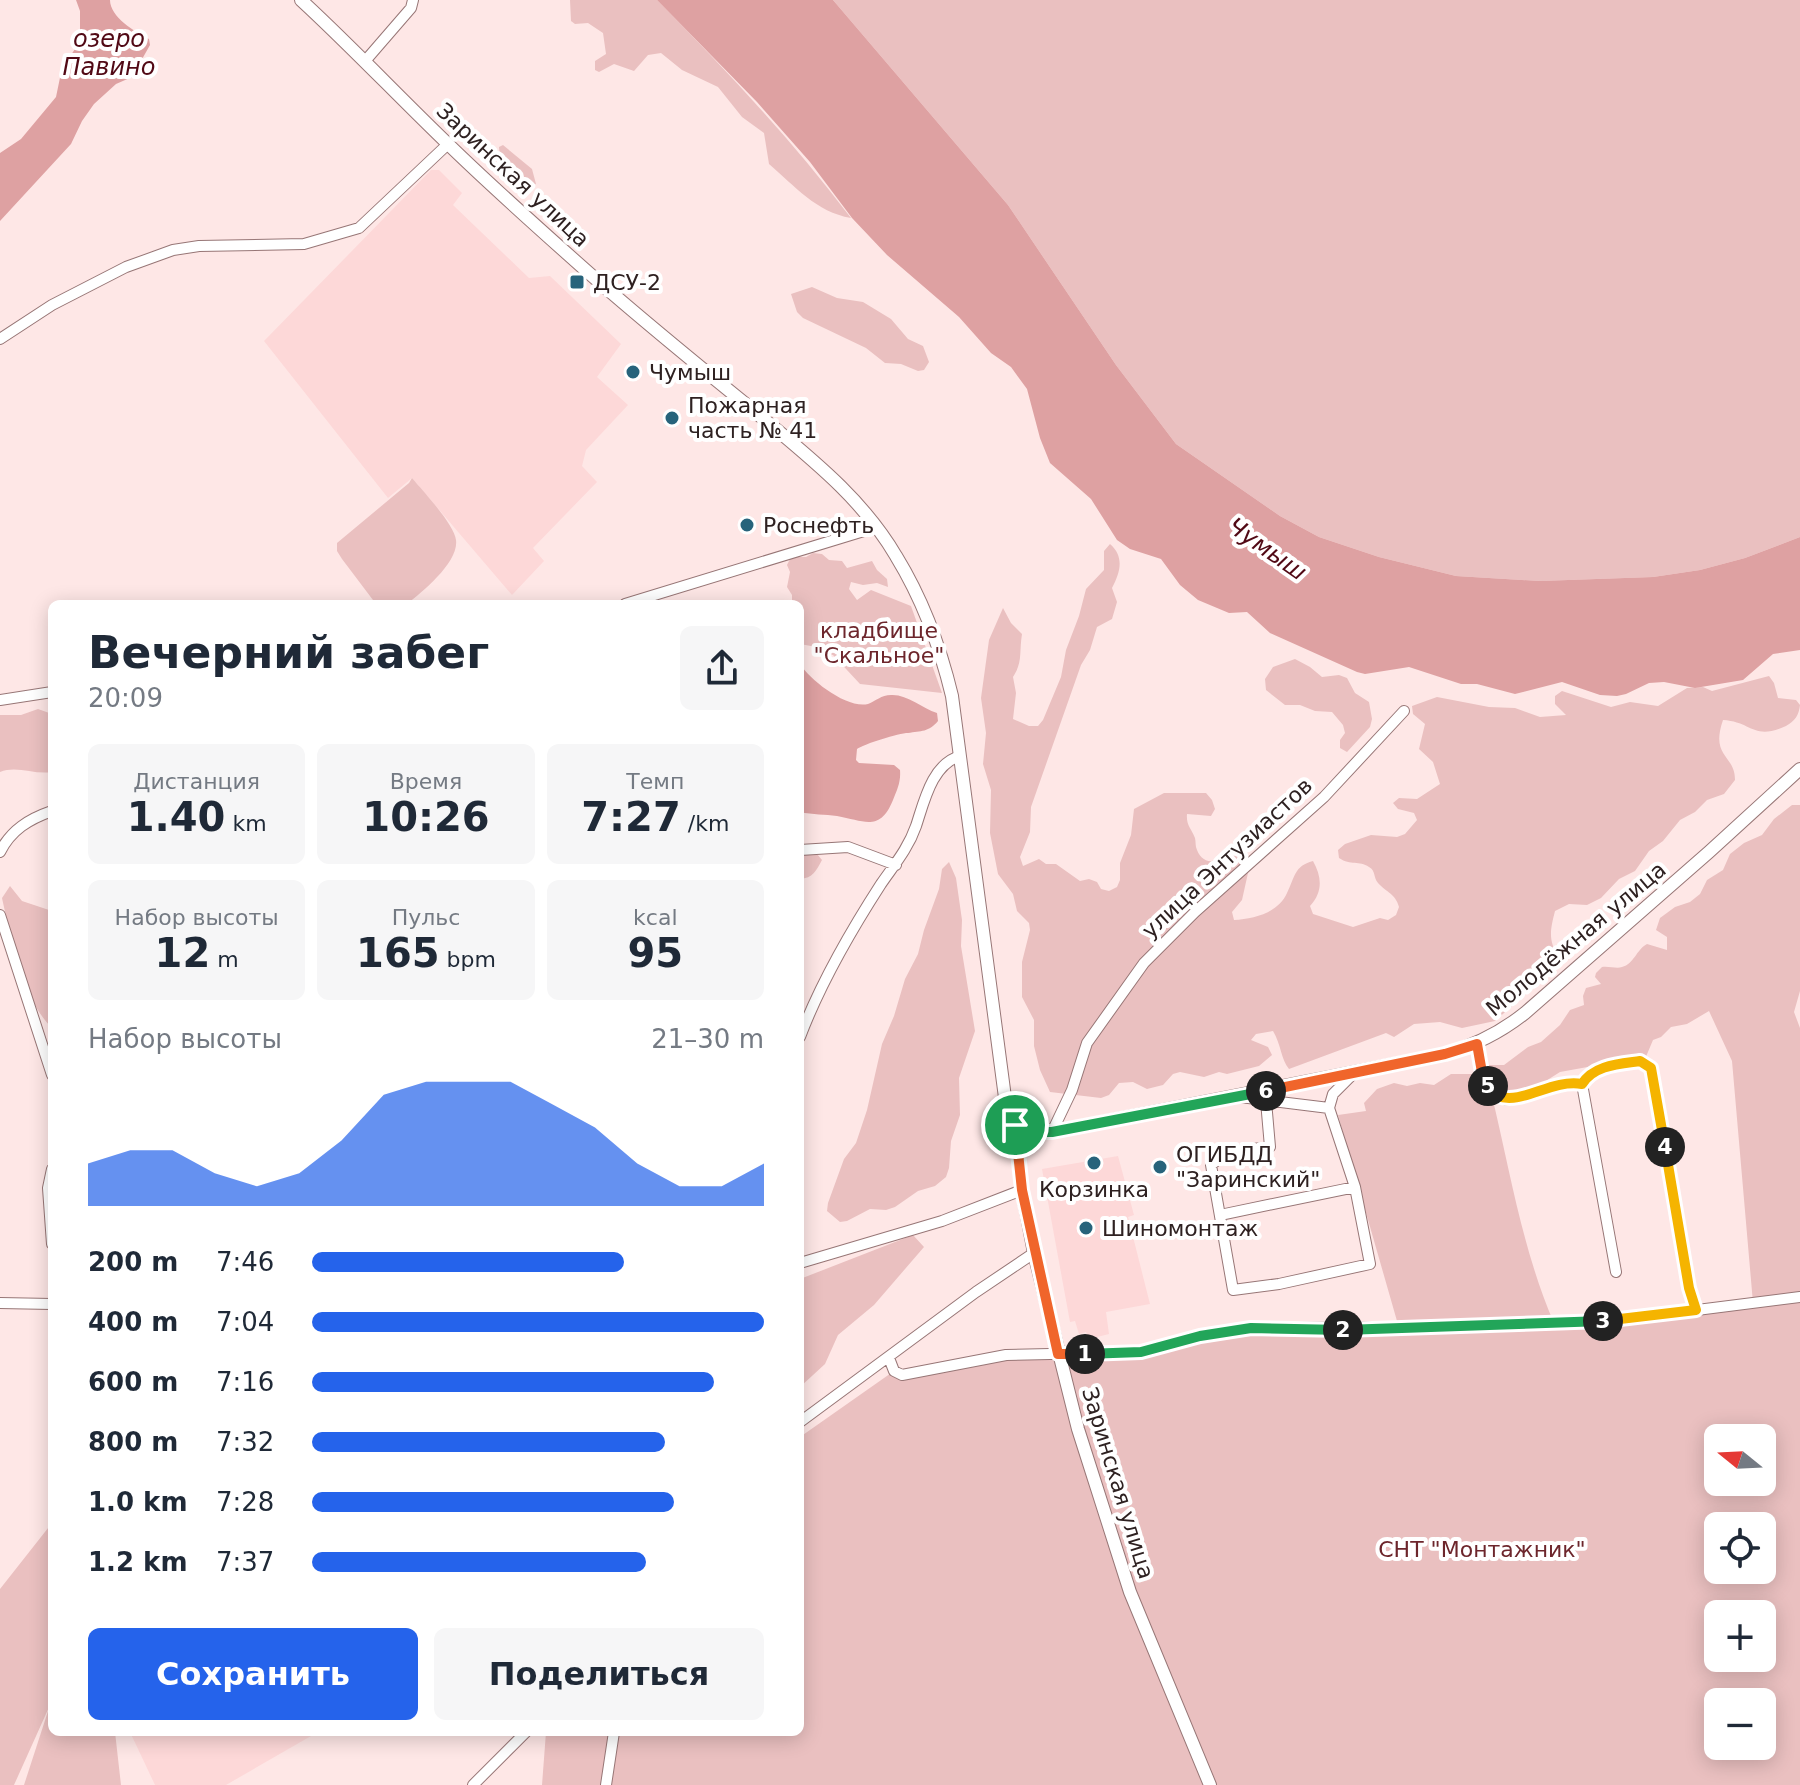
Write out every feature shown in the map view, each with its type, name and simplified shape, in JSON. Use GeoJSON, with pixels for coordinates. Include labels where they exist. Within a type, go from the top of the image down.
{"type":"FeatureCollection","features":[{"type":"Feature","properties":{"kind":"street","name":"Заринская улица"},"geometry":{"type":"LineString","coordinates":[[301,0],[366,60],[448,144],[615,297],[804,451],[853,498],[896,555],[926,613],[952,696],[1006,1105],[1015,1125],[1022,1190],[1058,1354],[1130,1592],[1210,1785]]}},
{"type":"Feature","properties":{"kind":"street"},"geometry":{"type":"LineString","coordinates":[[366,60],[411,8],[413,0]]}},
{"type":"Feature","properties":{"kind":"street"},"geometry":{"type":"LineString","coordinates":[[0,339],[52,305],[126,267],[173,250],[199,246],[304,244],[359,228],[448,144]]}},
{"type":"Feature","properties":{"kind":"street"},"geometry":{"type":"LineString","coordinates":[[647,600],[877,527]]}},
{"type":"Feature","properties":{"kind":"street"},"geometry":{"type":"LineString","coordinates":[[0,700],[48,693]]}},
{"type":"Feature","properties":{"kind":"street","name":"улица Энтузиастов"},"geometry":{"type":"LineString","coordinates":[[1052,1132],[1072,1090],[1087,1043],[1144,963],[1195,912],[1324,797],[1404,711]]}},
{"type":"Feature","properties":{"kind":"street"},"geometry":{"type":"LineString","coordinates":[[804,1029],[838,957],[913,833],[930,785],[949,759],[960,756]]}},
{"type":"Feature","properties":{"kind":"street","name":"Молодёжная улица"},"geometry":{"type":"LineString","coordinates":[[1015,1125],[1034,1132],[1052,1132],[1240,1097],[1445,1054],[1477,1044],[1525,1013],[1799,771]]}},
{"type":"Feature","properties":{"kind":"street"},"geometry":{"type":"LineString","coordinates":[[0,852],[12,832],[48,813]]}},
{"type":"Feature","properties":{"kind":"street"},"geometry":{"type":"LineString","coordinates":[[804,850],[848,847],[896,865]]}},
{"type":"Feature","properties":{"kind":"street"},"geometry":{"type":"LineString","coordinates":[[0,915],[48,1063]]}},
{"type":"Feature","properties":{"kind":"street"},"geometry":{"type":"LineString","coordinates":[[1477,1044],[1483,1078],[1491,1092],[1502,1098],[1517,1098],[1564,1082],[1582,1084]]}},
{"type":"Feature","properties":{"kind":"street"},"geometry":{"type":"LineString","coordinates":[[1616,1272],[1582,1084],[1589,1073],[1640,1061],[1651,1068],[1689,1288],[1696,1310]]}},
{"type":"Feature","properties":{"kind":"street"},"geometry":{"type":"LineString","coordinates":[[1266,1101],[1270,1147],[1227,1152],[1211,1165],[1233,1290],[1279,1284],[1370,1264],[1355,1187],[1329,1108],[1333,1094],[1355,1072]]}},
{"type":"Feature","properties":{"kind":"street"},"geometry":{"type":"LineString","coordinates":[[1240,1097],[1329,1108]]}},
{"type":"Feature","properties":{"kind":"street"},"geometry":{"type":"LineString","coordinates":[[1220,1215],[1355,1187]]}},
{"type":"Feature","properties":{"kind":"street"},"geometry":{"type":"LineString","coordinates":[[804,1262],[942,1221],[1022,1190]]}},
{"type":"Feature","properties":{"kind":"street"},"geometry":{"type":"LineString","coordinates":[[804,1419],[1034,1253]]}},
{"type":"Feature","properties":{"kind":"street"},"geometry":{"type":"LineString","coordinates":[[889,1358],[894,1371],[902,1375],[1006,1355],[1141,1352],[1200,1336],[1251,1328],[1341,1330],[1618,1320],[1800,1297]]}},
{"type":"Feature","properties":{"kind":"street"},"geometry":{"type":"LineString","coordinates":[[0,1303],[48,1304]]}},
{"type":"Feature","properties":{"kind":"street"},"geometry":{"type":"LineString","coordinates":[[473,1785],[522,1736]]}},
{"type":"Feature","properties":{"kind":"street"},"geometry":{"type":"LineString","coordinates":[[606,1785],[613,1736]]}},
{"type":"Feature","properties":{"kind":"shaded area"},"geometry":{"type":"Polygon","coordinates":[[[431,170],[439,170],[462,193],[453,205],[529,278],[550,276],[621,344],[597,377],[628,405],[586,450],[582,466],[597,482],[533,548],[544,561],[512,595],[412,478],[388,498],[264,341],[431,170]]]}},
{"type":"Feature","properties":{"kind":"shaded area"},"geometry":{"type":"Polygon","coordinates":[[[1118,1156],[1134,1215],[1128,1217],[1150,1304],[1106,1312],[1109,1334],[1089,1339],[1086,1332],[1079,1334],[1075,1321],[1070,1322],[1042,1169],[1118,1156]]]}},
{"type":"Feature","properties":{"kind":"shaded area"},"geometry":{"type":"Polygon","coordinates":[[[132,1736],[311,1736],[226,1785],[155,1785],[132,1736]]]}},
{"type":"Feature","properties":{"kind":"green space"},"geometry":{"type":"Polygon","coordinates":[[[570,0],[657,0],[758,106],[851,218],[827,210],[797,189],[769,164],[764,133],[742,117],[718,87],[682,70],[661,53],[648,55],[634,71],[614,64],[599,72],[595,70],[595,61],[606,54],[603,33],[588,23],[575,24],[571,21],[570,0]]]}},
{"type":"Feature","properties":{"kind":"green space"},"geometry":{"type":"Polygon","coordinates":[[[833,0],[1800,0],[1800,537],[1745,558],[1700,570],[1653,577],[1540,581],[1456,576],[1379,557],[1319,537],[1280,516],[1176,444],[1116,365],[1008,205],[833,0]]]}},
{"type":"Feature","properties":{"kind":"green space"},"geometry":{"type":"Polygon","coordinates":[[[503,145],[532,169],[536,184],[529,186],[500,159],[499,147],[503,145]]]}},
{"type":"Feature","properties":{"kind":"green space"},"geometry":{"type":"Polygon","coordinates":[[[812,287],[837,298],[863,302],[891,319],[908,339],[923,346],[929,362],[924,370],[885,363],[866,348],[803,318],[797,312],[791,294],[812,287]]]}},
{"type":"Feature","properties":{"kind":"green space"},"geometry":{"type":"Polygon","coordinates":[[[412,478],[450,525],[456,540],[455,549],[439,575],[412,600],[373,600],[342,559],[337,543],[412,478]]]}},
{"type":"Feature","properties":{"kind":"green space"},"geometry":{"type":"Polygon","coordinates":[[[1110,544],[1119,560],[1119,571],[1112,588],[1117,602],[1112,619],[1097,627],[1090,650],[1081,665],[1031,807],[1030,832],[1020,857],[1023,866],[1039,859],[1046,864],[1056,864],[1080,881],[1089,879],[1097,882],[1101,889],[1109,891],[1117,887],[1120,880],[1120,863],[1131,835],[1134,809],[1164,793],[1206,793],[1215,809],[1211,816],[1187,814],[1200,856],[1214,862],[1236,855],[1245,857],[1250,864],[1242,900],[1232,912],[1234,920],[1257,916],[1278,906],[1299,869],[1313,861],[1320,884],[1310,906],[1313,914],[1353,927],[1380,918],[1388,920],[1396,915],[1399,907],[1395,899],[1378,883],[1371,869],[1339,858],[1338,850],[1345,844],[1371,835],[1397,837],[1405,834],[1417,820],[1414,813],[1398,809],[1393,803],[1399,798],[1417,799],[1440,784],[1433,762],[1419,749],[1425,724],[1413,714],[1412,706],[1437,697],[1489,707],[1515,708],[1540,717],[1566,715],[1555,704],[1555,696],[1562,691],[1611,707],[1630,702],[1658,706],[1687,688],[1703,687],[1712,691],[1769,676],[1778,698],[1796,700],[1800,705],[1796,717],[1789,724],[1766,732],[1723,720],[1719,742],[1735,780],[1724,794],[1707,800],[1695,812],[1680,820],[1663,841],[1649,851],[1635,871],[1619,879],[1601,898],[1587,905],[1569,904],[1555,911],[1551,935],[1559,958],[1558,965],[1495,1021],[1462,1028],[1440,1022],[1414,1024],[1394,1037],[1386,1033],[1289,1069],[1273,1031],[1256,1034],[1251,1040],[1268,1047],[1272,1055],[1259,1066],[1204,1077],[1180,1072],[1173,1074],[1163,1085],[1147,1089],[1133,1082],[1119,1083],[1109,1095],[1101,1098],[1050,1092],[1034,1046],[1034,1020],[1022,997],[1022,962],[1029,923],[1017,911],[1013,894],[998,874],[990,833],[991,790],[983,764],[986,733],[981,698],[989,640],[1003,608],[1022,634],[1019,662],[1013,677],[1016,693],[1013,719],[1029,726],[1038,726],[1061,677],[1066,650],[1086,589],[1104,570],[1104,551],[1110,544]]]}},
{"type":"Feature","properties":{"kind":"green space","name":"кладбище \"Скальное\""},"geometry":{"type":"Polygon","coordinates":[[[813,553],[822,554],[829,560],[842,561],[847,568],[872,561],[887,579],[888,587],[877,583],[863,585],[851,582],[849,589],[857,600],[871,590],[911,606],[942,693],[860,684],[833,655],[822,648],[804,645],[804,600],[792,600],[787,587],[790,572],[787,565],[791,557],[806,557],[813,553]]]}},
{"type":"Feature","properties":{"kind":"green space"},"geometry":{"type":"Polygon","coordinates":[[[1295,659],[1322,677],[1339,675],[1347,678],[1355,693],[1369,702],[1370,727],[1347,752],[1340,748],[1340,740],[1345,733],[1343,725],[1332,712],[1285,705],[1266,690],[1265,679],[1273,667],[1295,659]]]}},
{"type":"Feature","properties":{"kind":"green space"},"geometry":{"type":"Polygon","coordinates":[[[38,709],[48,713],[48,772],[13,769],[0,772],[0,715],[21,715],[38,709]]]}},
{"type":"Feature","properties":{"kind":"green space","name":"СНТ \"Монтажник\""},"geometry":{"type":"Polygon","coordinates":[[[1792,805],[1800,805],[1800,991],[1794,1012],[1800,1028],[1800,1785],[542,1785],[546,1736],[804,1736],[804,1434],[894,1371],[1006,1355],[1141,1352],[1251,1328],[1399,1328],[1338,1115],[1366,1111],[1364,1103],[1377,1089],[1394,1083],[1434,1085],[1451,1074],[1476,1074],[1483,1093],[1491,1092],[1525,1238],[1554,1323],[1753,1303],[1732,1061],[1709,1011],[1687,1024],[1671,1027],[1653,1040],[1645,1059],[1623,1062],[1610,1059],[1593,1066],[1560,1072],[1522,1096],[1501,1094],[1484,1073],[1489,1065],[1504,1065],[1528,1047],[1541,1042],[1560,1025],[1570,1010],[1584,1005],[1586,988],[1601,984],[1595,977],[1602,967],[1626,965],[1647,944],[1667,950],[1667,937],[1656,930],[1660,918],[1700,894],[1707,880],[1723,870],[1730,854],[1762,835],[1774,819],[1792,805]]]}},
{"type":"Feature","properties":{"kind":"green space"},"geometry":{"type":"Polygon","coordinates":[[[804,854],[817,854],[822,860],[816,871],[804,878],[804,854]]]}},
{"type":"Feature","properties":{"kind":"green space"},"geometry":{"type":"Polygon","coordinates":[[[949,862],[956,878],[962,920],[961,946],[975,1031],[959,1078],[960,1115],[951,1141],[949,1168],[946,1177],[935,1186],[918,1191],[895,1207],[870,1209],[840,1222],[827,1211],[828,1203],[844,1159],[856,1143],[882,1044],[905,979],[918,954],[939,889],[942,869],[949,862]]]}},
{"type":"Feature","properties":{"kind":"green space"},"geometry":{"type":"Polygon","coordinates":[[[10,886],[22,901],[48,910],[48,1023],[33,1002],[26,985],[2,898],[10,886]]]}},
{"type":"Feature","properties":{"kind":"green space"},"geometry":{"type":"Polygon","coordinates":[[[913,1235],[924,1247],[874,1305],[838,1335],[825,1364],[804,1383],[804,1277],[913,1235]]]}},
{"type":"Feature","properties":{"kind":"green space"},"geometry":{"type":"Polygon","coordinates":[[[48,1528],[48,1709],[14,1785],[0,1785],[0,1589],[48,1528]]]}},
{"type":"Feature","properties":{"kind":"green space"},"geometry":{"type":"Polygon","coordinates":[[[48,1711],[48,1736],[115,1736],[121,1785],[24,1785],[48,1711]]]}},
{"type":"Feature","properties":{"kind":"water","name":"озеро Павино"},"geometry":{"type":"Polygon","coordinates":[[[76,0],[110,0],[119,18],[149,39],[150,45],[132,77],[116,84],[94,104],[71,144],[0,221],[0,153],[21,139],[56,97],[62,68],[80,37],[80,11],[76,0]]]}},
{"type":"Feature","properties":{"kind":"water"},"geometry":{"type":"Polygon","coordinates":[[[657,0],[833,0],[1008,205],[1116,365],[1176,444],[1280,516],[1319,537],[1379,557],[1456,576],[1540,581],[1653,577],[1700,570],[1745,558],[1800,537],[1800,650],[1773,654],[1743,680],[1695,688],[1664,682],[1649,683],[1617,696],[1600,695],[1562,682],[1515,694],[1477,684],[1461,684],[1409,667],[1365,674],[1357,672],[1270,633],[1247,612],[1229,613],[1198,600],[1180,585],[1161,559],[1130,549],[1117,540],[1091,499],[1050,463],[1027,389],[1011,367],[991,353],[959,317],[887,255],[852,218],[810,162],[757,102],[657,0]]]}},
{"type":"Feature","properties":{"kind":"water"},"geometry":{"type":"Polygon","coordinates":[[[804,669],[820,685],[850,702],[868,704],[884,696],[897,695],[937,713],[938,721],[928,729],[904,733],[857,749],[856,760],[859,763],[894,765],[900,770],[893,800],[883,817],[864,822],[804,812],[804,669]]]}},
{"type":"Feature","properties":{"kind":"place","name":"ДСУ-2"},"geometry":{"type":"Point","coordinates":[577,282]}},
{"type":"Feature","properties":{"kind":"place","name":"Чумыш"},"geometry":{"type":"Point","coordinates":[633,372]}},
{"type":"Feature","properties":{"kind":"place","name":"Пожарная часть № 41"},"geometry":{"type":"Point","coordinates":[672,418]}},
{"type":"Feature","properties":{"kind":"place","name":"Роснефть"},"geometry":{"type":"Point","coordinates":[747,525]}},
{"type":"Feature","properties":{"kind":"place","name":"Корзинка"},"geometry":{"type":"Point","coordinates":[1094,1163]}},
{"type":"Feature","properties":{"kind":"place","name":"ОГИБДД \"Заринский\""},"geometry":{"type":"Point","coordinates":[1160,1167]}},
{"type":"Feature","properties":{"kind":"place","name":"Шиномонтаж"},"geometry":{"type":"Point","coordinates":[1086,1228]}},
{"type":"Feature","properties":{"kind":"route"},"geometry":{"type":"LineString","coordinates":[[1477,1044],[1483,1078],[1491,1092],[1502,1098],[1517,1098],[1564,1082],[1582,1084],[1589,1073],[1640,1061],[1651,1068],[1689,1288],[1696,1310],[1618,1320],[1523,1325],[1341,1330],[1251,1328],[1200,1336],[1141,1352],[1058,1354],[1022,1190],[1015,1125],[1034,1132],[1052,1132],[1223,1100],[1445,1054],[1477,1044]]}}]}
